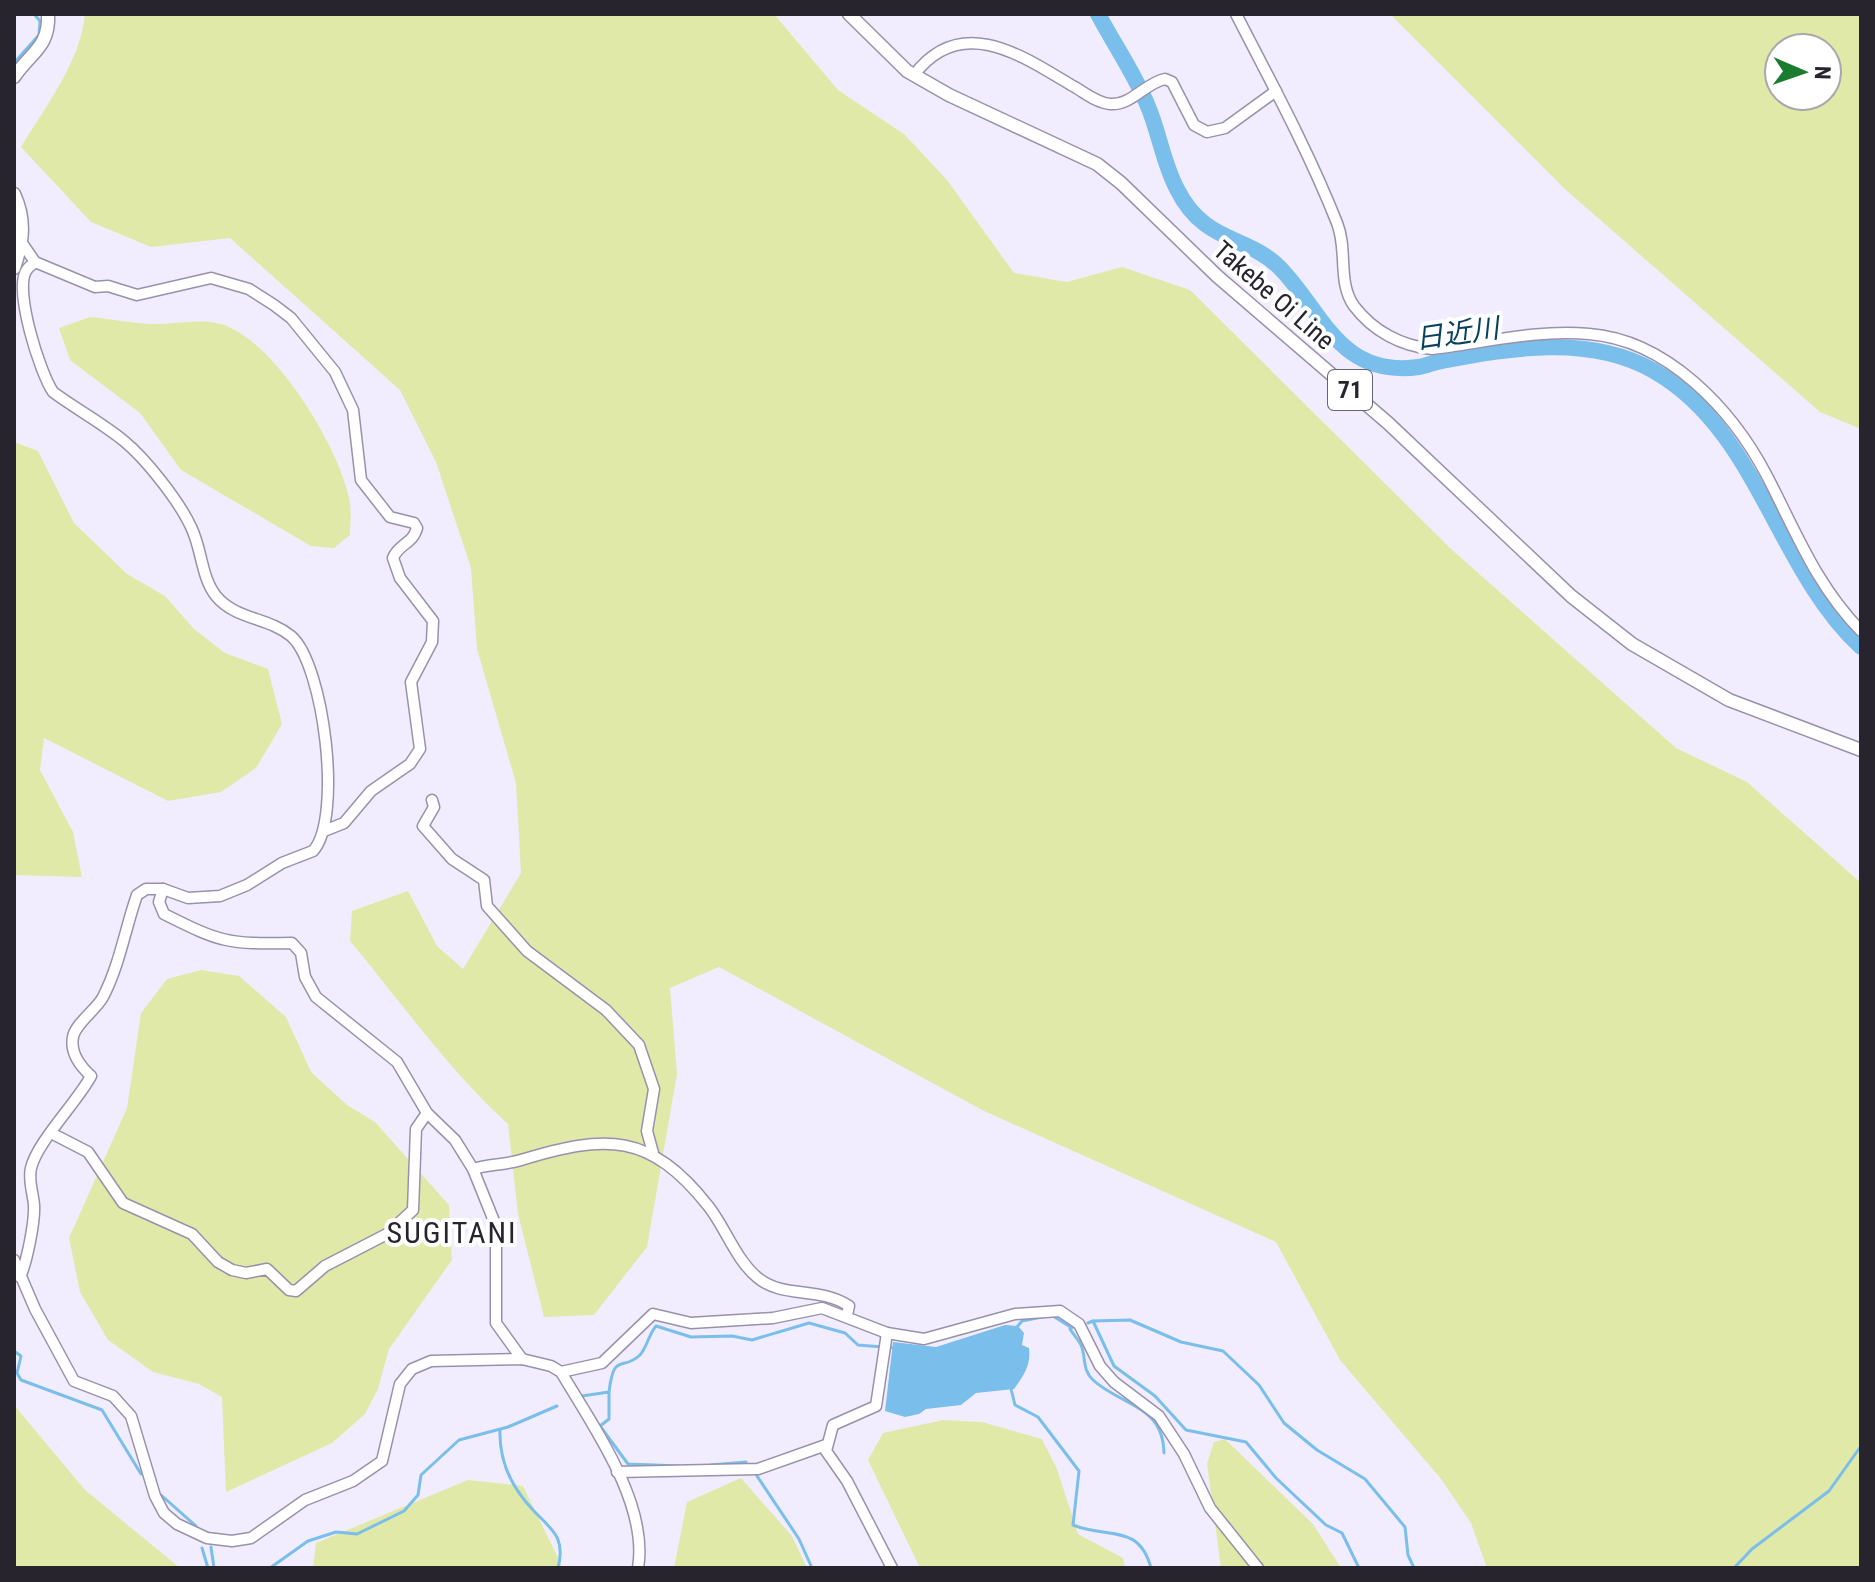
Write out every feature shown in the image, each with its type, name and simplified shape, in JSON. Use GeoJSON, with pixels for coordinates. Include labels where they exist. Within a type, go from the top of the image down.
{"type":"FeatureCollection","features":[{"type":"Feature","properties":{"kind":"main road"},"geometry":{"type":"LineString","coordinates":[[14,77],[40,51],[48,36],[48,14]]}},
{"type":"Feature","properties":{"kind":"main road","name":"Takebe Oi Line"},"geometry":{"type":"LineString","coordinates":[[849,14],[879,47],[914,75],[949,95],[1097,164],[1121,183],[1217,276],[1388,423],[1571,596],[1632,644],[1729,700],[1861,750]]}},
{"type":"Feature","properties":{"kind":"main road"},"geometry":{"type":"LineString","coordinates":[[14,194],[21,211],[22,243],[14,268]]}},
{"type":"Feature","properties":{"kind":"street"},"geometry":{"type":"LineString","coordinates":[[1236,14],[1339,226],[1345,285],[1352,303],[1363,317],[1396,341],[1412,347],[1432,349],[1559,333],[1590,334],[1640,346],[1665,359],[1710,398],[1739,434],[1766,474],[1815,575],[1835,605],[1861,631]]}},
{"type":"Feature","properties":{"kind":"street"},"geometry":{"type":"LineString","coordinates":[[914,75],[935,51],[952,45],[983,44],[1020,55],[1106,103],[1123,102],[1160,80],[1172,82],[1194,125],[1207,132],[1225,128],[1276,91]]}},
{"type":"Feature","properties":{"kind":"street"},"geometry":{"type":"LineString","coordinates":[[22,243],[35,262],[89,285],[108,286],[128,295],[211,278],[249,289],[274,305],[291,318],[340,382],[357,430],[361,480],[390,517],[414,523],[417,528],[411,542],[399,549],[393,558],[400,578],[433,621],[432,642],[411,682],[420,749],[410,764],[371,791],[344,823],[324,831]]}},
{"type":"Feature","properties":{"kind":"street"},"geometry":{"type":"LineString","coordinates":[[20,1277],[25,1267],[35,1209],[31,1168],[69,1103],[91,1076],[75,1055],[75,1030],[95,1010],[110,982],[137,895],[146,889],[163,889],[188,898],[220,896],[247,885],[282,863],[313,851],[324,831],[328,741],[303,656],[293,637],[277,627],[234,612],[217,598],[190,525],[142,458],[120,437],[53,392],[48,384],[29,332],[24,277],[35,262]]}},
{"type":"Feature","properties":{"kind":"street"},"geometry":{"type":"LineString","coordinates":[[432,800],[434,807],[423,826],[452,859],[484,880],[487,906],[527,951],[606,1010],[639,1045],[654,1089],[647,1131],[653,1153]]}},
{"type":"Feature","properties":{"kind":"street"},"geometry":{"type":"LineString","coordinates":[[163,889],[159,902],[164,914],[202,934],[223,942],[292,943],[297,947],[305,977],[316,997],[408,1074],[427,1113],[455,1140],[473,1169],[496,1226],[496,1323],[522,1359]]}},
{"type":"Feature","properties":{"kind":"street"},"geometry":{"type":"LineString","coordinates":[[53,1134],[88,1152],[123,1203],[192,1234],[218,1262],[232,1270],[246,1273],[267,1269],[289,1290],[296,1291],[325,1266],[387,1234],[413,1210],[416,1129],[427,1113]]}},
{"type":"Feature","properties":{"kind":"street"},"geometry":{"type":"LineString","coordinates":[[473,1169],[520,1160],[542,1151],[618,1142],[653,1153],[707,1205],[757,1278],[775,1288],[815,1292],[840,1300],[849,1306],[847,1315]]}},
{"type":"Feature","properties":{"kind":"street"},"geometry":{"type":"LineString","coordinates":[[14,1260],[74,1381],[113,1396],[131,1416],[155,1496],[164,1513],[177,1524],[207,1538],[232,1541],[251,1538],[305,1500],[353,1481],[382,1461],[400,1384],[412,1369],[431,1361],[522,1359],[551,1366],[561,1372],[617,1472],[640,1540],[638,1568]]}},
{"type":"Feature","properties":{"kind":"street"},"geometry":{"type":"LineString","coordinates":[[561,1372],[602,1363],[653,1314],[691,1323],[773,1318],[822,1308],[847,1315],[886,1342],[936,1338],[1015,1314],[1051,1309],[1068,1315],[1079,1324],[1100,1366],[1159,1416],[1172,1434],[1210,1508],[1258,1568]]}},
{"type":"Feature","properties":{"kind":"street"},"geometry":{"type":"LineString","coordinates":[[886,1342],[876,1406],[833,1425],[826,1451],[847,1481],[892,1568]]}},
{"type":"Feature","properties":{"kind":"street"},"geometry":{"type":"LineString","coordinates":[[617,1472],[758,1469],[826,1445]]}},
{"type":"Feature","properties":{"kind":"green space"},"geometry":{"type":"Polygon","coordinates":[[[85,14],[774,14],[838,90],[904,134],[947,180],[1014,273],[1067,282],[1122,267],[1190,290],[1451,549],[1676,748],[1747,782],[1861,883],[1861,1568],[1487,1568],[1471,1523],[1441,1479],[1340,1360],[1276,1242],[984,1111],[719,967],[670,988],[677,1074],[647,1247],[594,1315],[544,1317],[518,1214],[508,1124],[446,1059],[350,941],[352,911],[408,891],[437,946],[463,969],[521,873],[516,783],[477,649],[471,568],[436,462],[400,390],[230,238],[151,247],[91,222],[21,147],[69,66],[77,49],[85,14]]]}},
{"type":"Feature","properties":{"kind":"green space"},"geometry":{"type":"Polygon","coordinates":[[[1390,14],[1861,14],[1861,429],[1820,412],[1566,190],[1390,14]]]}},
{"type":"Feature","properties":{"kind":"green space"},"geometry":{"type":"Polygon","coordinates":[[[90,317],[151,324],[210,322],[229,327],[248,339],[286,377],[304,401],[333,452],[349,498],[350,535],[334,548],[311,546],[181,470],[140,413],[70,360],[59,328],[90,317]]]}},
{"type":"Feature","properties":{"kind":"green space"},"geometry":{"type":"Polygon","coordinates":[[[14,442],[38,451],[74,523],[127,574],[165,596],[194,629],[225,653],[268,669],[282,724],[256,768],[221,792],[168,801],[44,738],[40,770],[73,832],[82,877],[14,875],[14,442]]]}},
{"type":"Feature","properties":{"kind":"green space"},"geometry":{"type":"Polygon","coordinates":[[[201,970],[239,976],[286,1017],[311,1072],[347,1105],[375,1122],[449,1205],[452,1260],[389,1349],[378,1389],[365,1414],[332,1443],[226,1492],[222,1397],[199,1384],[153,1372],[108,1340],[80,1292],[69,1238],[127,1108],[141,1013],[167,979],[201,970]]]}},
{"type":"Feature","properties":{"kind":"green space"},"geometry":{"type":"Polygon","coordinates":[[[14,1405],[85,1490],[180,1568],[14,1568],[14,1405]]]}},
{"type":"Feature","properties":{"kind":"green space"},"geometry":{"type":"Polygon","coordinates":[[[943,1420],[982,1422],[1042,1439],[1057,1469],[1078,1534],[1123,1558],[1125,1568],[920,1568],[868,1460],[883,1433],[943,1420]]]}},
{"type":"Feature","properties":{"kind":"green space"},"geometry":{"type":"Polygon","coordinates":[[[1225,1439],[1313,1524],[1341,1568],[1221,1568],[1207,1464],[1214,1442],[1225,1439]]]}},
{"type":"Feature","properties":{"kind":"green space"},"geometry":{"type":"Polygon","coordinates":[[[741,1478],[792,1536],[807,1568],[674,1568],[687,1502],[741,1478]]]}},
{"type":"Feature","properties":{"kind":"green space"},"geometry":{"type":"Polygon","coordinates":[[[468,1480],[523,1486],[563,1568],[313,1568],[316,1543],[468,1480]]]}},
{"type":"Feature","properties":{"kind":"water"},"geometry":{"type":"Polygon","coordinates":[[[1005,1325],[1018,1326],[1024,1333],[1022,1345],[1029,1348],[1026,1369],[1014,1389],[976,1393],[961,1405],[926,1409],[905,1417],[885,1411],[893,1342],[936,1347],[1005,1325]]]}},
{"type":"Feature","properties":{"kind":"waterway"},"geometry":{"type":"LineString","coordinates":[[14,63],[39,35],[40,21],[34,14]]}},
{"type":"Feature","properties":{"kind":"waterway","name":"日近川"},"geometry":{"type":"LineString","coordinates":[[1098,14],[1142,92],[1172,179],[1188,207],[1213,229],[1254,249],[1280,268],[1322,322],[1351,352],[1370,362],[1392,368],[1419,367],[1468,356],[1522,349],[1577,348],[1629,359],[1654,371],[1689,397],[1718,428],[1743,463],[1807,579],[1832,615],[1861,647]]}},
{"type":"Feature","properties":{"kind":"waterway"},"geometry":{"type":"LineString","coordinates":[[1053,1316],[1072,1328]]}},
{"type":"Feature","properties":{"kind":"waterway"},"geometry":{"type":"LineString","coordinates":[[1017,1327],[1022,1321],[1042,1317]]}},
{"type":"Feature","properties":{"kind":"waterway"},"geometry":{"type":"LineString","coordinates":[[1093,1321],[1130,1320],[1181,1342],[1223,1351],[1259,1385],[1284,1423],[1317,1450],[1365,1479],[1405,1527],[1408,1555],[1414,1568]]}},
{"type":"Feature","properties":{"kind":"waterway"},"geometry":{"type":"LineString","coordinates":[[1088,1323],[1093,1321],[1114,1366],[1155,1396],[1186,1430],[1246,1442],[1276,1478],[1326,1525],[1342,1533],[1359,1568]]}},
{"type":"Feature","properties":{"kind":"waterway"},"geometry":{"type":"LineString","coordinates":[[582,1396],[609,1392],[613,1371],[620,1364],[640,1355],[656,1326],[691,1337],[732,1336],[752,1340],[809,1323],[845,1333],[858,1345],[895,1348]]}},
{"type":"Feature","properties":{"kind":"waterway"},"geometry":{"type":"LineString","coordinates":[[1070,1329],[1081,1345],[1086,1367],[1093,1380],[1148,1415],[1162,1437],[1164,1453]]}},
{"type":"Feature","properties":{"kind":"waterway"},"geometry":{"type":"LineString","coordinates":[[14,1351],[21,1356],[17,1373],[21,1380],[102,1410],[141,1474]]}},
{"type":"Feature","properties":{"kind":"waterway"},"geometry":{"type":"LineString","coordinates":[[1011,1389],[1015,1405],[1038,1417],[1079,1471],[1073,1525],[1130,1538],[1139,1544],[1151,1568]]}},
{"type":"Feature","properties":{"kind":"waterway"},"geometry":{"type":"LineString","coordinates":[[609,1392],[609,1419],[600,1426],[628,1464],[679,1466]]}},
{"type":"Feature","properties":{"kind":"waterway"},"geometry":{"type":"LineString","coordinates":[[270,1568],[308,1541],[336,1532],[357,1534],[404,1511],[418,1495],[421,1475],[459,1440],[508,1427],[557,1406]]}},
{"type":"Feature","properties":{"kind":"waterway"},"geometry":{"type":"LineString","coordinates":[[500,1430],[504,1463],[513,1483],[559,1541],[558,1568]]}},
{"type":"Feature","properties":{"kind":"waterway"},"geometry":{"type":"LineString","coordinates":[[1734,1568],[1752,1549],[1829,1491],[1861,1446]]}},
{"type":"Feature","properties":{"kind":"waterway"},"geometry":{"type":"LineString","coordinates":[[711,1465],[746,1462]]}},
{"type":"Feature","properties":{"kind":"waterway"},"geometry":{"type":"LineString","coordinates":[[755,1473],[799,1539],[812,1568]]}},
{"type":"Feature","properties":{"kind":"waterway"},"geometry":{"type":"LineString","coordinates":[[161,1495],[196,1526]]}},
{"type":"Feature","properties":{"kind":"waterway"},"geometry":{"type":"LineString","coordinates":[[211,1547],[214,1568]]}},
{"type":"Feature","properties":{"kind":"waterway"},"geometry":{"type":"LineString","coordinates":[[202,1548],[208,1568]]}},
{"type":"Feature","properties":{"kind":"district","name":"SUGITANI"},"geometry":{"type":"Point","coordinates":[452,1233]}}]}
